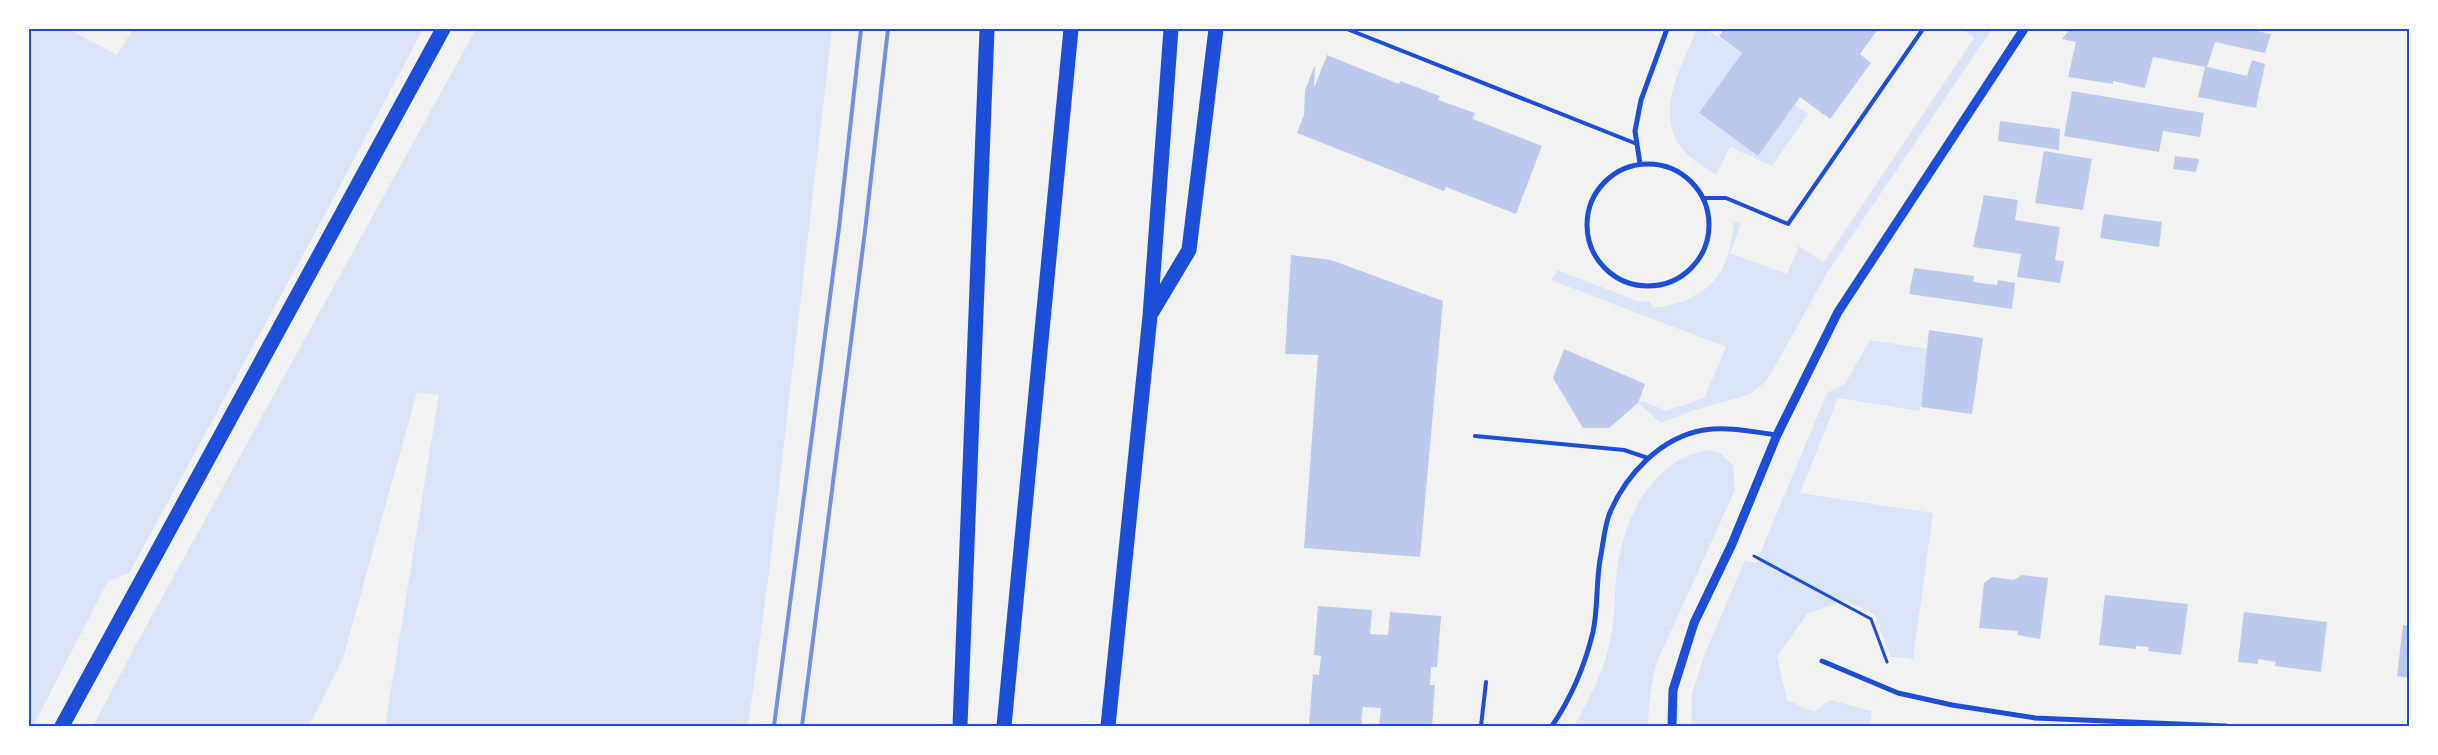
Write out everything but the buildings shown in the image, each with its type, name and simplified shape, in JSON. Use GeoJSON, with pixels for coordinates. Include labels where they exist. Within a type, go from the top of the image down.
{"type":"FeatureCollection","features":[{"type":"Feature","properties":{"kind":"highway"},"geometry":{"type":"LineString","coordinates":[[62,726],[443,29]]}},
{"type":"Feature","properties":{"kind":"highway"},"geometry":{"type":"LineString","coordinates":[[960,726],[987,29]]}},
{"type":"Feature","properties":{"kind":"highway"},"geometry":{"type":"LineString","coordinates":[[1004,726],[1071,29]]}},
{"type":"Feature","properties":{"kind":"highway"},"geometry":{"type":"LineString","coordinates":[[1108,726],[1150,316],[1171,29]]}},
{"type":"Feature","properties":{"kind":"highway"},"geometry":{"type":"LineString","coordinates":[[1150,316],[1189,250],[1216,29]]}},
{"type":"Feature","properties":{"kind":"street"},"geometry":{"type":"LineString","coordinates":[[1640,164],[1635,131],[1640,100],[1668,29]]}},
{"type":"Feature","properties":{"kind":"street"},"geometry":{"type":"LineString","coordinates":[[1672,726],[1673,690],[1694,623],[1732,544],[1776,435],[1838,312],[2024,29]]}},
{"type":"Feature","properties":{"kind":"street"},"geometry":{"type":"LineString","coordinates":[[1640,164],[1659,165],[1677,171],[1692,182],[1703,198],[1709,216],[1709,236],[1701,255],[1688,272],[1664,284],[1650,286],[1630,284],[1612,274],[1597,258],[1589,240],[1587,220],[1592,200],[1604,183],[1621,170],[1640,164]]}},
{"type":"Feature","properties":{"kind":"street"},"geometry":{"type":"LineString","coordinates":[[1552,726],[1583,667],[1591,639],[1600,563],[1609,516],[1627,482],[1648,458],[1677,439],[1704,430],[1732,429],[1776,435]]}},
{"type":"Feature","properties":{"kind":"street"},"geometry":{"type":"LineString","coordinates":[[1822,661],[1898,693],[1952,705],[2035,718],[2226,726]]}},
{"type":"Feature","properties":{"kind":"lane"},"geometry":{"type":"LineString","coordinates":[[1347,29],[1637,144]]}},
{"type":"Feature","properties":{"kind":"lane"},"geometry":{"type":"LineString","coordinates":[[1703,198],[1726,198],[1788,224],[1922,29]]}},
{"type":"Feature","properties":{"kind":"lane"},"geometry":{"type":"LineString","coordinates":[[1475,436],[1624,450],[1648,458]]}},
{"type":"Feature","properties":{"kind":"lane"},"geometry":{"type":"LineString","coordinates":[[1481,726],[1486,682]]}},
{"type":"Feature","properties":{"kind":"path"},"geometry":{"type":"LineString","coordinates":[[1732,544],[1871,619],[1898,693]]}},
{"type":"Feature","properties":{"kind":"shaded area"},"geometry":{"type":"Polygon","coordinates":[[[29,29],[68,29],[117,55],[133,29],[423,29],[309,244],[129,573],[108,581],[33,726],[29,726],[29,29]]]}},
{"type":"Feature","properties":{"kind":"shaded area"},"geometry":{"type":"Polygon","coordinates":[[[476,29],[832,29],[769,573],[748,726],[385,726],[439,395],[417,392],[343,658],[309,726],[93,726],[139,639],[476,29]]]}},
{"type":"Feature","properties":{"kind":"shaded area"},"geometry":{"type":"Polygon","coordinates":[[[1697,29],[1706,29],[1742,53],[1699,114],[1757,155],[1794,104],[1808,114],[1772,166],[1730,147],[1716,175],[1690,156],[1678,143],[1672,129],[1671,100],[1679,70],[1697,29]]]}},
{"type":"Feature","properties":{"kind":"shaded area"},"geometry":{"type":"Polygon","coordinates":[[[1963,29],[1992,29],[1827,273],[1769,377],[1756,390],[1743,396],[1661,423],[1638,403],[1644,401],[1666,411],[1704,398],[1726,347],[1551,280],[1558,270],[1637,301],[1650,302],[1653,308],[1676,304],[1687,300],[1706,288],[1721,271],[1729,251],[1734,222],[1741,224],[1730,253],[1787,274],[1799,246],[1824,262],[1974,38],[1963,29]]]}},
{"type":"Feature","properties":{"kind":"shaded area"},"geometry":{"type":"Polygon","coordinates":[[[1870,340],[1928,349],[1920,411],[1838,398],[1800,493],[1933,513],[1913,659],[1891,657],[1874,614],[1845,600],[1807,614],[1777,657],[1787,700],[1814,712],[1830,700],[1872,711],[1870,726],[1691,726],[1692,694],[1705,653],[1745,560],[1756,563],[1827,393],[1845,384],[1870,340]]]}},
{"type":"Feature","properties":{"kind":"shaded area"},"geometry":{"type":"Polygon","coordinates":[[[1711,450],[1720,453],[1733,465],[1735,490],[1656,664],[1649,702],[1648,726],[1574,726],[1592,692],[1610,644],[1618,562],[1622,543],[1637,506],[1647,490],[1660,475],[1675,463],[1692,454],[1711,450]]]}},
{"type":"Feature","properties":{"kind":"railway"},"geometry":{"type":"LineString","coordinates":[[774,726],[839,228],[861,29]]}},
{"type":"Feature","properties":{"kind":"railway"},"geometry":{"type":"LineString","coordinates":[[802,726],[865,231],[888,29]]}}]}
